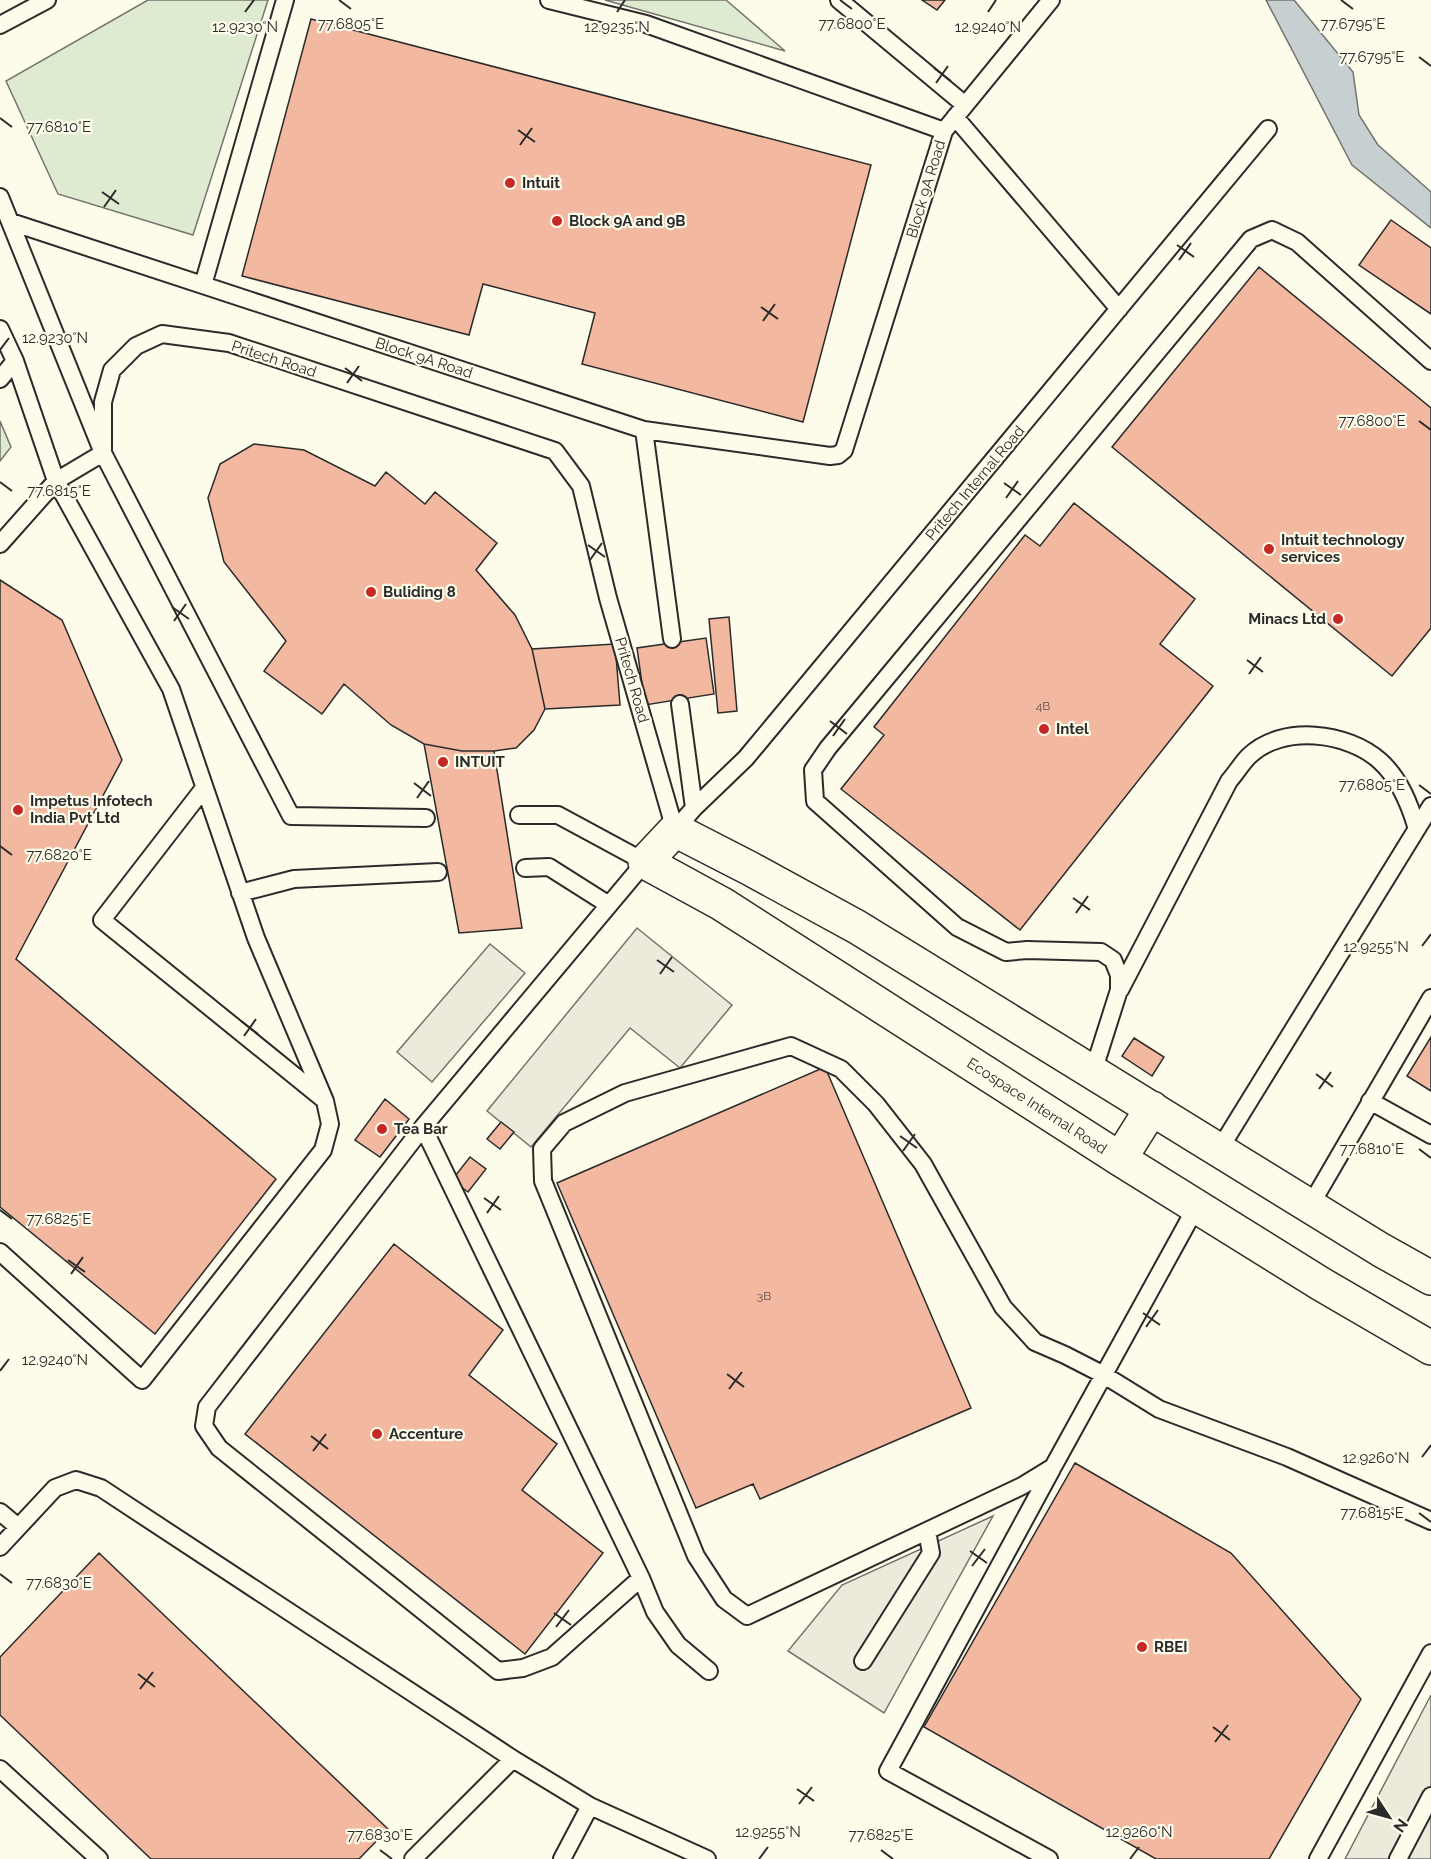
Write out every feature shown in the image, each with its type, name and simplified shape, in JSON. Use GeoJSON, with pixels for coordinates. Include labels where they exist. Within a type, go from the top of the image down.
{"type":"FeatureCollection","features":[{"type":"Feature","properties":{"kind":"street"},"geometry":{"type":"LineString","coordinates":[[645,862],[684,819],[749,868],[857,927],[1431,1278]]}},
{"type":"Feature","properties":{"kind":"street","name":"Ecospace Internal Road"},"geometry":{"type":"LineString","coordinates":[[645,862],[722,904],[1120,1160],[1351,1302],[1431,1348]]}},
{"type":"Feature","properties":{"kind":"street"},"geometry":{"type":"LineString","coordinates":[[722,904],[749,868]]}},
{"type":"Feature","properties":{"kind":"street"},"geometry":{"type":"LineString","coordinates":[[828,972],[857,927]]}},
{"type":"Feature","properties":{"kind":"street"},"geometry":{"type":"LineString","coordinates":[[1120,1160],[1152,1108]]}},
{"type":"Feature","properties":{"kind":"lane"},"geometry":{"type":"LineString","coordinates":[[0,25],[47,0]]}},
{"type":"Feature","properties":{"kind":"lane"},"geometry":{"type":"LineString","coordinates":[[203,285],[285,0]]}},
{"type":"Feature","properties":{"kind":"lane","name":"Block 9A Road"},"geometry":{"type":"LineString","coordinates":[[11,222],[644,430],[830,456],[838,455],[844,450],[944,131],[646,24],[549,0]]}},
{"type":"Feature","properties":{"kind":"lane"},"geometry":{"type":"LineString","coordinates":[[839,0],[960,111],[1119,309]]}},
{"type":"Feature","properties":{"kind":"lane"},"geometry":{"type":"LineString","coordinates":[[944,131],[1052,0]]}},
{"type":"Feature","properties":{"kind":"lane","name":"Pritech Internal Road"},"geometry":{"type":"LineString","coordinates":[[684,819],[746,758],[1268,129]]}},
{"type":"Feature","properties":{"kind":"lane"},"geometry":{"type":"LineString","coordinates":[[0,197],[103,453],[56,481],[0,544]]}},
{"type":"Feature","properties":{"kind":"lane"},"geometry":{"type":"LineString","coordinates":[[1119,990],[1119,975],[1113,960],[1101,952],[1027,950],[1005,952],[957,927],[815,801],[813,770],[828,748],[1251,239],[1272,230],[1297,242],[1431,361]]}},
{"type":"Feature","properties":{"kind":"lane","name":"Pritech Road"},"geometry":{"type":"LineString","coordinates":[[426,818],[291,816],[103,453],[103,402],[112,370],[136,346],[162,334],[229,343],[555,451],[581,486],[608,598],[684,819]]}},
{"type":"Feature","properties":{"kind":"lane"},"geometry":{"type":"LineString","coordinates":[[0,1252],[142,1380],[323,1150],[330,1124],[325,1101],[256,938],[171,689],[56,481],[15,361],[1,335]]}},
{"type":"Feature","properties":{"kind":"lane"},"geometry":{"type":"LineString","coordinates":[[0,379],[15,361]]}},
{"type":"Feature","properties":{"kind":"lane"},"geometry":{"type":"LineString","coordinates":[[644,430],[672,639]]}},
{"type":"Feature","properties":{"kind":"lane"},"geometry":{"type":"LineString","coordinates":[[680,704],[684,819]]}},
{"type":"Feature","properties":{"kind":"lane"},"geometry":{"type":"LineString","coordinates":[[1093,1072],[1119,990],[1229,781],[1250,755],[1275,740],[1315,735],[1343,741],[1362,749],[1381,761],[1393,777],[1409,801],[1417,829]]}},
{"type":"Feature","properties":{"kind":"lane"},"geometry":{"type":"LineString","coordinates":[[204,788],[102,920],[325,1101]]}},
{"type":"Feature","properties":{"kind":"lane"},"geometry":{"type":"LineString","coordinates":[[1219,1150],[1431,806]]}},
{"type":"Feature","properties":{"kind":"lane"},"geometry":{"type":"LineString","coordinates":[[519,815],[558,815],[645,862],[423,1127],[207,1407],[204,1426],[219,1448],[498,1671],[523,1668],[552,1656],[640,1578]]}},
{"type":"Feature","properties":{"kind":"lane"},"geometry":{"type":"LineString","coordinates":[[525,868],[549,867],[609,905]]}},
{"type":"Feature","properties":{"kind":"lane"},"geometry":{"type":"LineString","coordinates":[[240,892],[294,879],[438,872]]}},
{"type":"Feature","properties":{"kind":"lane"},"geometry":{"type":"LineString","coordinates":[[1310,1206],[1431,998]]}},
{"type":"Feature","properties":{"kind":"lane"},"geometry":{"type":"LineString","coordinates":[[1053,1467],[1022,1485],[747,1616],[724,1599],[696,1556],[543,1181],[542,1149],[564,1123],[625,1093],[791,1046],[840,1069],[876,1104],[923,1164],[1003,1307],[1035,1342],[1104,1375],[1159,1409],[1287,1457],[1431,1521]]}},
{"type":"Feature","properties":{"kind":"lane"},"geometry":{"type":"LineString","coordinates":[[1370,1101],[1431,1135]]}},
{"type":"Feature","properties":{"kind":"lane"},"geometry":{"type":"LineString","coordinates":[[423,1127],[655,1612],[678,1645],[709,1671]]}},
{"type":"Feature","properties":{"kind":"lane"},"geometry":{"type":"LineString","coordinates":[[1049,1859],[888,1771],[1196,1207]]}},
{"type":"Feature","properties":{"kind":"lane"},"geometry":{"type":"LineString","coordinates":[[0,1547],[55,1488],[76,1480],[101,1488],[513,1759],[590,1806],[707,1859]]}},
{"type":"Feature","properties":{"kind":"lane"},"geometry":{"type":"LineString","coordinates":[[0,1512],[18,1527]]}},
{"type":"Feature","properties":{"kind":"lane"},"geometry":{"type":"LineString","coordinates":[[863,1661],[932,1553],[927,1531]]}},
{"type":"Feature","properties":{"kind":"lane"},"geometry":{"type":"LineString","coordinates":[[1318,1859],[1431,1653]]}},
{"type":"Feature","properties":{"kind":"lane"},"geometry":{"type":"LineString","coordinates":[[413,1859],[513,1759]]}},
{"type":"Feature","properties":{"kind":"lane"},"geometry":{"type":"LineString","coordinates":[[0,1769],[99,1859]]}},
{"type":"Feature","properties":{"kind":"lane"},"geometry":{"type":"LineString","coordinates":[[1398,1859],[1431,1796]]}},
{"type":"Feature","properties":{"kind":"lane"},"geometry":{"type":"LineString","coordinates":[[562,1859],[590,1806]]}},
{"type":"Feature","properties":{"kind":"green space"},"geometry":{"type":"Polygon","coordinates":[[[148,0],[268,0],[193,235],[58,194],[6,81],[148,0]]]}},
{"type":"Feature","properties":{"kind":"green space"},"geometry":{"type":"Polygon","coordinates":[[[605,0],[726,0],[785,51],[605,0]]]}},
{"type":"Feature","properties":{"kind":"green space"},"geometry":{"type":"Polygon","coordinates":[[[0,421],[11,447],[0,461],[0,421]]]}},
{"type":"Feature","properties":{"kind":"shaded area"},"geometry":{"type":"Polygon","coordinates":[[[1266,0],[1294,0],[1353,72],[1359,115],[1378,145],[1431,192],[1431,228],[1352,165],[1266,0]]]}},
{"type":"Feature","properties":{"kind":"shaded area"},"geometry":{"type":"Polygon","coordinates":[[[637,928],[732,1005],[680,1068],[630,1028],[531,1147],[487,1111],[637,928]]]}},
{"type":"Feature","properties":{"kind":"shaded area"},"geometry":{"type":"Polygon","coordinates":[[[490,944],[525,973],[432,1082],[397,1052],[490,944]]]}},
{"type":"Feature","properties":{"kind":"shaded area"},"geometry":{"type":"Polygon","coordinates":[[[993,1516],[884,1713],[788,1651],[842,1585],[993,1516]]]}},
{"type":"Feature","properties":{"kind":"shaded area"},"geometry":{"type":"Polygon","coordinates":[[[1431,1695],[1431,1859],[1345,1859],[1431,1695]]]}},
{"type":"Feature","properties":{"kind":"building"},"geometry":{"type":"Polygon","coordinates":[[[922,0],[945,0],[937,10],[922,0]]]}},
{"type":"Feature","properties":{"kind":"building","name":"Block 9A and 9B"},"geometry":{"type":"Polygon","coordinates":[[[311,19],[871,165],[803,422],[582,364],[595,313],[483,284],[469,335],[242,276],[311,19]]]}},
{"type":"Feature","properties":{"kind":"building"},"geometry":{"type":"Polygon","coordinates":[[[1391,220],[1431,248],[1431,314],[1359,265],[1391,220]]]}},
{"type":"Feature","properties":{"kind":"building"},"geometry":{"type":"Polygon","coordinates":[[[1259,267],[1431,408],[1431,628],[1392,676],[1112,447],[1259,267]]]}},
{"type":"Feature","properties":{"kind":"building","name":"Buliding 8"},"geometry":{"type":"Polygon","coordinates":[[[254,444],[304,450],[375,486],[386,472],[425,504],[435,492],[497,543],[476,570],[515,615],[532,649],[545,709],[534,730],[516,748],[462,751],[424,744],[391,725],[344,684],[322,714],[264,671],[286,641],[224,562],[208,498],[220,464],[254,444]]]}},
{"type":"Feature","properties":{"kind":"building"},"geometry":{"type":"Polygon","coordinates":[[[1074,503],[1195,599],[1160,644],[1213,686],[1020,930],[841,789],[884,735],[874,727],[1025,535],[1040,546],[1074,503]]]}},
{"type":"Feature","properties":{"kind":"building"},"geometry":{"type":"Polygon","coordinates":[[[0,580],[62,620],[122,760],[16,959],[276,1179],[155,1334],[0,1207],[0,580]]]}},
{"type":"Feature","properties":{"kind":"building"},"geometry":{"type":"Polygon","coordinates":[[[729,617],[737,711],[718,713],[709,619],[729,617]]]}},
{"type":"Feature","properties":{"kind":"building"},"geometry":{"type":"Polygon","coordinates":[[[706,638],[714,694],[645,705],[637,648],[706,638]]]}},
{"type":"Feature","properties":{"kind":"building"},"geometry":{"type":"Polygon","coordinates":[[[615,644],[620,705],[545,709],[532,649],[615,644]]]}},
{"type":"Feature","properties":{"kind":"building"},"geometry":{"type":"Polygon","coordinates":[[[424,744],[462,751],[494,751],[522,928],[459,933],[424,744]]]}},
{"type":"Feature","properties":{"kind":"building"},"geometry":{"type":"Polygon","coordinates":[[[1431,1037],[1431,1091],[1407,1076],[1431,1037]]]}},
{"type":"Feature","properties":{"kind":"building"},"geometry":{"type":"Polygon","coordinates":[[[1134,1038],[1164,1057],[1152,1076],[1122,1056],[1134,1038]]]}},
{"type":"Feature","properties":{"kind":"building"},"geometry":{"type":"Polygon","coordinates":[[[825,1067],[971,1408],[760,1499],[753,1484],[696,1508],[557,1183],[825,1067]]]}},
{"type":"Feature","properties":{"kind":"building","name":"Tea Bar"},"geometry":{"type":"Polygon","coordinates":[[[385,1099],[409,1119],[380,1157],[355,1140],[385,1099]]]}},
{"type":"Feature","properties":{"kind":"building"},"geometry":{"type":"Polygon","coordinates":[[[501,1122],[514,1132],[500,1149],[487,1139],[501,1122]]]}},
{"type":"Feature","properties":{"kind":"building"},"geometry":{"type":"Polygon","coordinates":[[[470,1157],[486,1169],[468,1192],[452,1180],[470,1157]]]}},
{"type":"Feature","properties":{"kind":"building"},"geometry":{"type":"Polygon","coordinates":[[[394,1244],[503,1330],[469,1375],[557,1444],[522,1490],[603,1553],[525,1654],[245,1434],[394,1244]]]}},
{"type":"Feature","properties":{"kind":"building","name":"RBEI"},"geometry":{"type":"Polygon","coordinates":[[[1075,1463],[1231,1553],[1361,1699],[1269,1859],[1156,1859],[924,1727],[1075,1463]]]}},
{"type":"Feature","properties":{"kind":"building"},"geometry":{"type":"Polygon","coordinates":[[[99,1553],[388,1829],[359,1859],[151,1859],[0,1715],[0,1657],[99,1553]]]}},
{"type":"Feature","properties":{"kind":"place","name":"Intuit"},"geometry":{"type":"Point","coordinates":[510,183]}},
{"type":"Feature","properties":{"kind":"place","name":"Block 9A and 9B"},"geometry":{"type":"Point","coordinates":[557,221]}},
{"type":"Feature","properties":{"kind":"place","name":"Intuit technology services"},"geometry":{"type":"Point","coordinates":[1269,549]}},
{"type":"Feature","properties":{"kind":"place","name":"Buliding 8"},"geometry":{"type":"Point","coordinates":[371,592]}},
{"type":"Feature","properties":{"kind":"place","name":"Minacs Ltd"},"geometry":{"type":"Point","coordinates":[1338,619]}},
{"type":"Feature","properties":{"kind":"place","name":"Intel"},"geometry":{"type":"Point","coordinates":[1044,729]}},
{"type":"Feature","properties":{"kind":"place","name":"INTUIT"},"geometry":{"type":"Point","coordinates":[443,762]}},
{"type":"Feature","properties":{"kind":"place","name":"Impetus Infotech India Pvt Ltd"},"geometry":{"type":"Point","coordinates":[18,810]}},
{"type":"Feature","properties":{"kind":"place","name":"Tea Bar"},"geometry":{"type":"Point","coordinates":[382,1129]}},
{"type":"Feature","properties":{"kind":"place","name":"Accenture"},"geometry":{"type":"Point","coordinates":[377,1434]}},
{"type":"Feature","properties":{"kind":"place","name":"RBEI"},"geometry":{"type":"Point","coordinates":[1142,1647]}}]}
